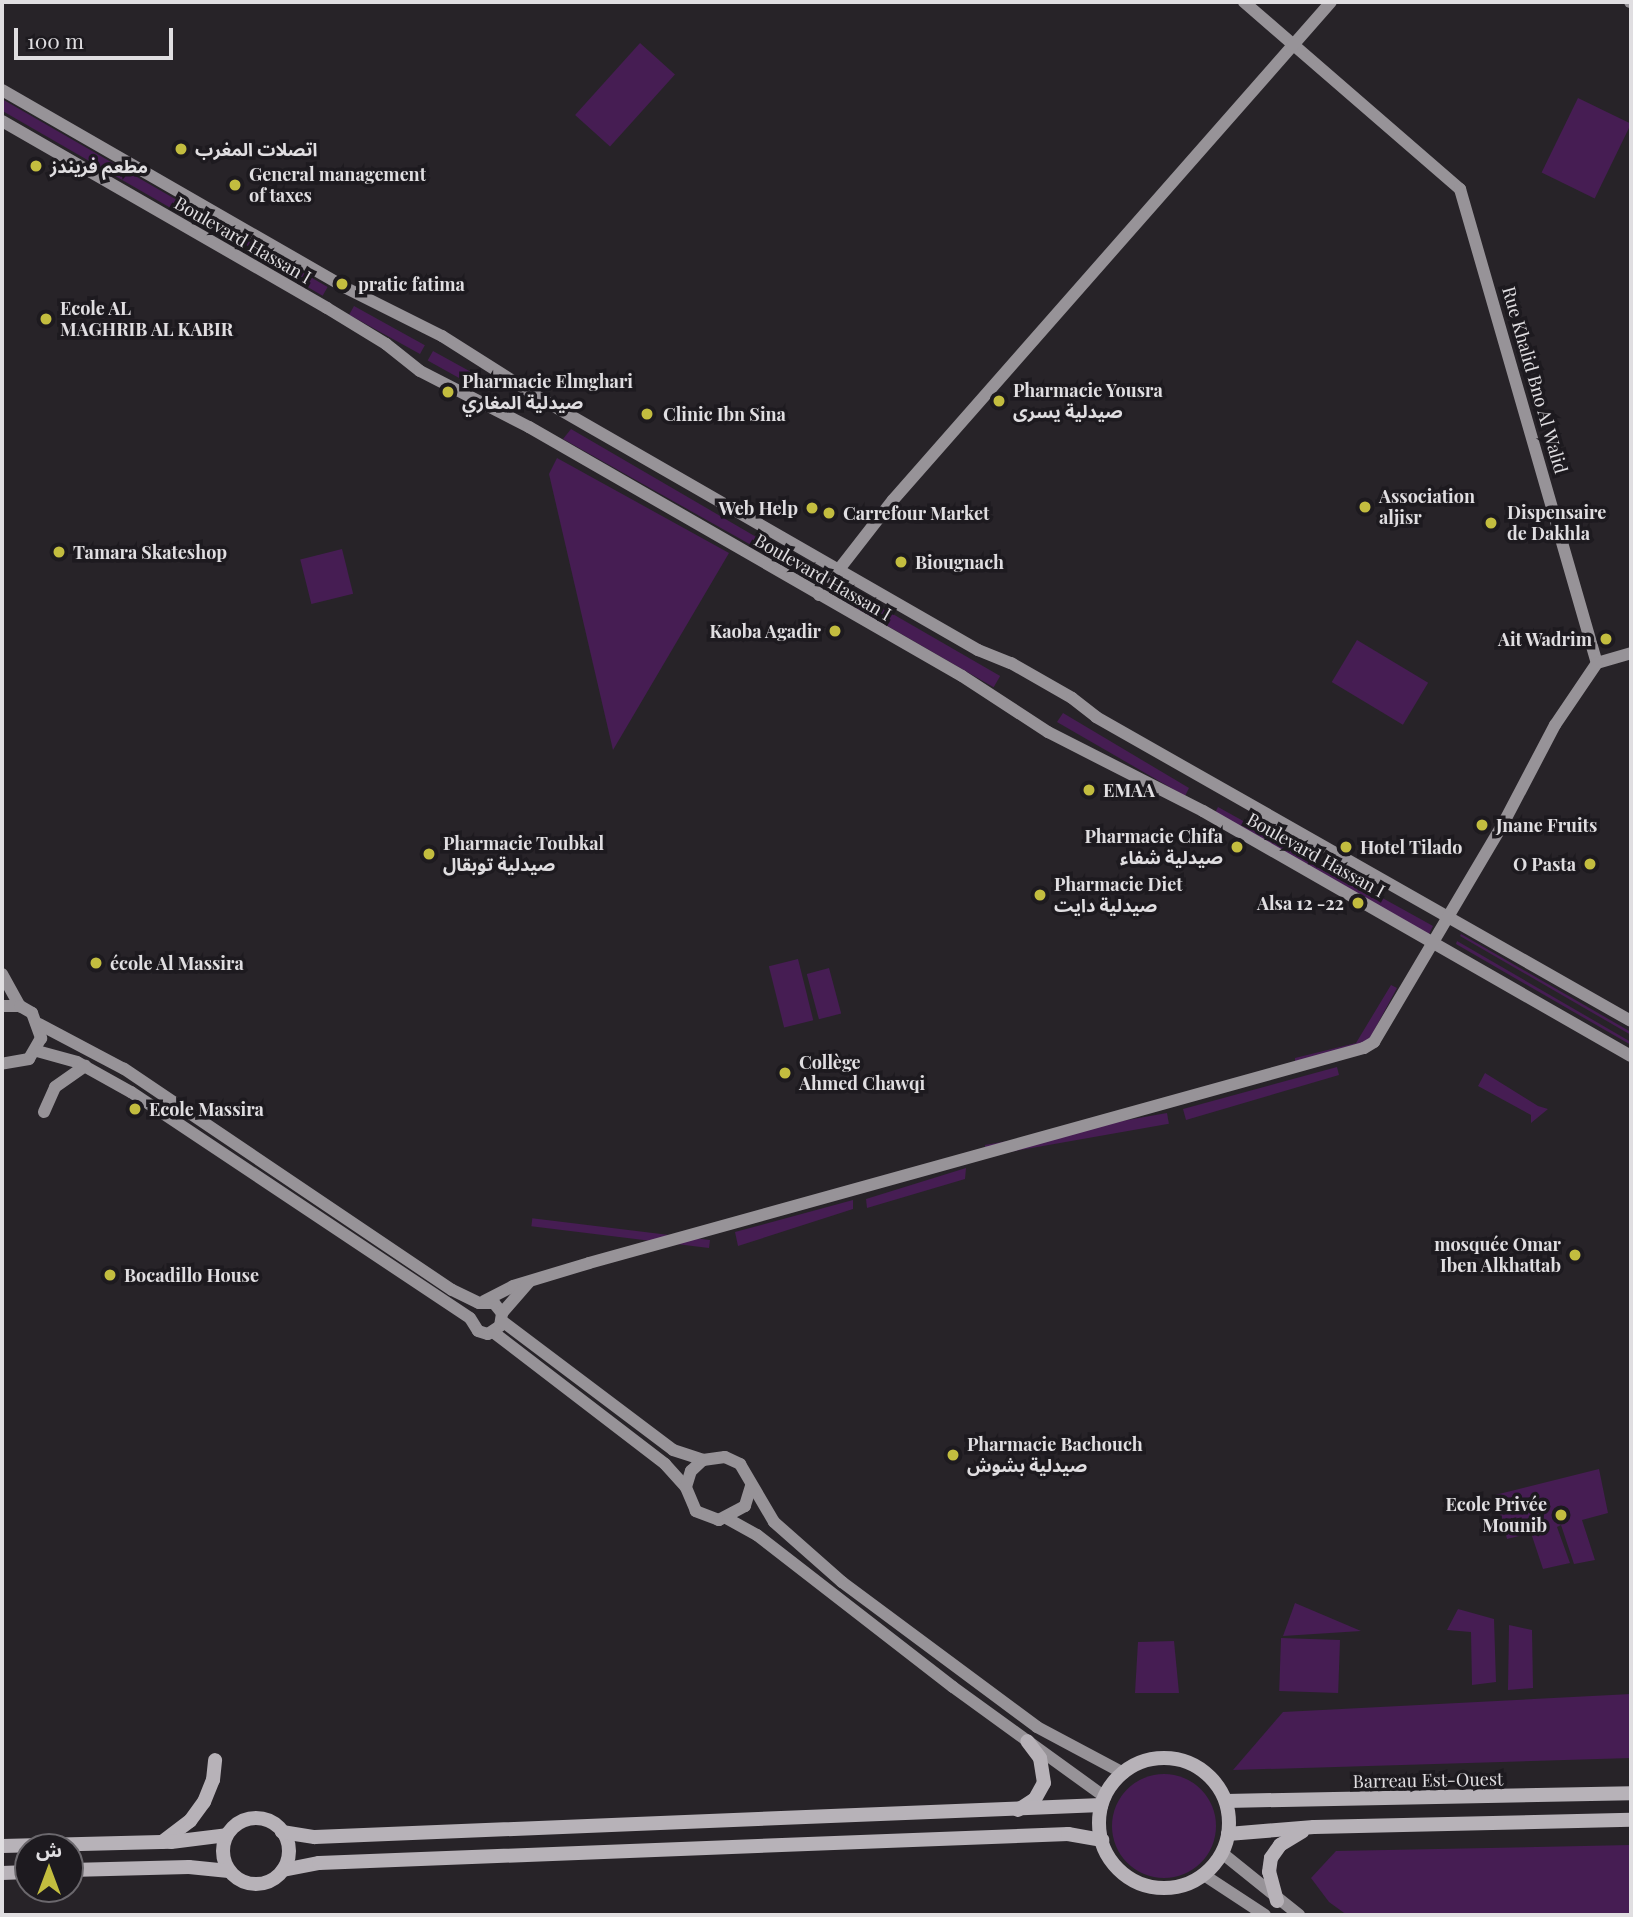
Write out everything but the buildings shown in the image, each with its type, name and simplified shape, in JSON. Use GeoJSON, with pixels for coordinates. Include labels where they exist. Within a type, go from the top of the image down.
{"type":"FeatureCollection","features":[{"type":"Feature","properties":{"kind":"main road"},"geometry":{"type":"LineString","coordinates":[[1017,1810],[1035,1799],[1044,1783],[1041,1758],[1027,1741]]}},
{"type":"Feature","properties":{"kind":"main road"},"geometry":{"type":"LineString","coordinates":[[162,1843],[190,1821],[204,1802],[215,1760]]}},
{"type":"Feature","properties":{"kind":"main road"},"geometry":{"type":"LineString","coordinates":[[1151,1760],[1181,1761],[1208,1776],[1226,1801],[1228,1834],[1222,1853],[1204,1875],[1182,1886],[1148,1886],[1119,1869],[1102,1840],[1103,1801],[1124,1773],[1151,1760]]}},
{"type":"Feature","properties":{"kind":"main road","name":"Barreau Est-Ouest"},"geometry":{"type":"LineString","coordinates":[[1226,1801],[1631,1794]]}},
{"type":"Feature","properties":{"kind":"main road"},"geometry":{"type":"LineString","coordinates":[[229,1871],[223,1850],[227,1835],[240,1822],[256,1819],[282,1832],[315,1837],[1017,1810],[1103,1801]]}},
{"type":"Feature","properties":{"kind":"main road"},"geometry":{"type":"LineString","coordinates":[[1228,1834],[1314,1827],[1631,1820]]}},
{"type":"Feature","properties":{"kind":"main road"},"geometry":{"type":"LineString","coordinates":[[1277,1900],[1269,1872],[1272,1855],[1284,1841],[1314,1827]]}},
{"type":"Feature","properties":{"kind":"main road"},"geometry":{"type":"LineString","coordinates":[[282,1832],[288,1850],[283,1870]]}},
{"type":"Feature","properties":{"kind":"main road"},"geometry":{"type":"LineString","coordinates":[[84,1870],[189,1867],[229,1871],[240,1880],[260,1884],[283,1870],[319,1863],[1068,1834],[1102,1840]]}},
{"type":"Feature","properties":{"kind":"main road"},"geometry":{"type":"LineString","coordinates":[[2,1846],[162,1843],[227,1835]]}},
{"type":"Feature","properties":{"kind":"street"},"geometry":{"type":"LineString","coordinates":[[1244,2],[1293,45]]}},
{"type":"Feature","properties":{"kind":"street"},"geometry":{"type":"LineString","coordinates":[[819,595],[837,569],[1331,2]]}},
{"type":"Feature","properties":{"kind":"street","name":"Rue Khalid Bno Al Walid"},"geometry":{"type":"LineString","coordinates":[[1293,45],[1460,188],[1597,663]]}},
{"type":"Feature","properties":{"kind":"street","name":"Boulevard Hassan I"},"geometry":{"type":"LineString","coordinates":[[2,90],[344,288],[442,335],[538,397],[978,650],[1016,661],[1231,796],[1447,912],[1631,1021]]}},
{"type":"Feature","properties":{"kind":"street","name":"Boulevard Hassan I"},"geometry":{"type":"LineString","coordinates":[[2,121],[327,308],[430,378],[529,427],[962,676],[1048,732],[1181,799],[1631,1056]]}},
{"type":"Feature","properties":{"kind":"street"},"geometry":{"type":"LineString","coordinates":[[470,1318],[481,1302],[529,1282],[1356,1051],[1374,1042],[1447,912],[1503,824],[1555,725],[1597,663],[1631,653]]}},
{"type":"Feature","properties":{"kind":"street"},"geometry":{"type":"LineString","coordinates":[[2,974],[20,1006],[39,1024],[124,1069],[452,1290],[481,1302],[494,1303],[502,1317],[673,1450],[703,1460],[733,1459],[745,1470],[751,1486],[774,1522],[842,1581],[1037,1727],[1124,1773]]}},
{"type":"Feature","properties":{"kind":"street"},"geometry":{"type":"LineString","coordinates":[[2,1006],[20,1006]]}},
{"type":"Feature","properties":{"kind":"street"},"geometry":{"type":"LineString","coordinates":[[2,1064],[22,1063],[37,1051],[39,1024]]}},
{"type":"Feature","properties":{"kind":"street"},"geometry":{"type":"LineString","coordinates":[[37,1051],[85,1066],[470,1318],[478,1331],[493,1332],[665,1464],[686,1487],[696,1511],[711,1519],[728,1519],[757,1535],[1103,1801]]}},
{"type":"Feature","properties":{"kind":"street"},"geometry":{"type":"LineString","coordinates":[[44,1112],[55,1087],[85,1066]]}},
{"type":"Feature","properties":{"kind":"street"},"geometry":{"type":"LineString","coordinates":[[493,1332],[529,1282]]}},
{"type":"Feature","properties":{"kind":"street"},"geometry":{"type":"LineString","coordinates":[[686,1487],[691,1471],[703,1460]]}},
{"type":"Feature","properties":{"kind":"street"},"geometry":{"type":"LineString","coordinates":[[728,1519],[745,1506],[751,1486]]}},
{"type":"Feature","properties":{"kind":"street"},"geometry":{"type":"LineString","coordinates":[[1222,1853],[1277,1900],[1299,1915]]}},
{"type":"Feature","properties":{"kind":"street"},"geometry":{"type":"LineString","coordinates":[[1204,1875],[1265,1915]]}},
{"type":"Feature","properties":{"kind":"shaded area"},"geometry":{"type":"Polygon","coordinates":[[[640,43],[675,74],[610,147],[575,115],[640,43]]]}},
{"type":"Feature","properties":{"kind":"shaded area"},"geometry":{"type":"Polygon","coordinates":[[[1578,98],[1631,124],[1595,198],[1542,173],[1578,98]]]}},
{"type":"Feature","properties":{"kind":"shaded area"},"geometry":{"type":"Polygon","coordinates":[[[2,99],[328,287],[323,296],[2,111],[2,99]]]}},
{"type":"Feature","properties":{"kind":"shaded area"},"geometry":{"type":"Polygon","coordinates":[[[354,306],[425,345],[420,354],[349,315],[354,306]]]}},
{"type":"Feature","properties":{"kind":"shaded area"},"geometry":{"type":"Polygon","coordinates":[[[433,351],[484,379],[478,389],[428,361],[433,351]]]}},
{"type":"Feature","properties":{"kind":"shaded area"},"geometry":{"type":"Polygon","coordinates":[[[571,429],[818,573],[815,581],[563,439],[571,429]]]}},
{"type":"Feature","properties":{"kind":"shaded area"},"geometry":{"type":"Polygon","coordinates":[[[557,458],[729,553],[613,750],[549,474],[557,458]]]}},
{"type":"Feature","properties":{"kind":"shaded area"},"geometry":{"type":"Polygon","coordinates":[[[342,549],[353,594],[311,604],[300,559],[342,549]]]}},
{"type":"Feature","properties":{"kind":"shaded area"},"geometry":{"type":"Polygon","coordinates":[[[846,587],[1000,676],[994,687],[840,598],[846,587]]]}},
{"type":"Feature","properties":{"kind":"shaded area"},"geometry":{"type":"Polygon","coordinates":[[[1357,640],[1428,683],[1403,725],[1332,682],[1357,640]]]}},
{"type":"Feature","properties":{"kind":"shaded area"},"geometry":{"type":"Polygon","coordinates":[[[1063,713],[1189,788],[1185,796],[1057,722],[1063,713]]]}},
{"type":"Feature","properties":{"kind":"shaded area"},"geometry":{"type":"Polygon","coordinates":[[[1218,807],[1433,926],[1428,936],[1214,815],[1218,807]]]}},
{"type":"Feature","properties":{"kind":"shaded area"},"geometry":{"type":"Polygon","coordinates":[[[1461,934],[1631,1032],[1631,1035],[1460,936],[1461,934]]]}},
{"type":"Feature","properties":{"kind":"shaded area"},"geometry":{"type":"Polygon","coordinates":[[[1457,941],[1631,1042],[1631,1045],[1456,944],[1457,941]]]}},
{"type":"Feature","properties":{"kind":"shaded area"},"geometry":{"type":"Polygon","coordinates":[[[798,959],[813,1020],[784,1027],[769,966],[798,959]]]}},
{"type":"Feature","properties":{"kind":"shaded area"},"geometry":{"type":"Polygon","coordinates":[[[829,968],[841,1013],[819,1019],[807,974],[829,968]]]}},
{"type":"Feature","properties":{"kind":"shaded area"},"geometry":{"type":"Polygon","coordinates":[[[1391,985],[1397,988],[1363,1051],[1295,1068],[1295,1058],[1356,1043],[1391,985]]]}},
{"type":"Feature","properties":{"kind":"shaded area"},"geometry":{"type":"Polygon","coordinates":[[[1337,1067],[1339,1075],[1186,1120],[1183,1109],[1337,1067]]]}},
{"type":"Feature","properties":{"kind":"shaded area"},"geometry":{"type":"Polygon","coordinates":[[[1485,1073],[1538,1106],[1548,1109],[1531,1123],[1531,1115],[1478,1086],[1485,1073]]]}},
{"type":"Feature","properties":{"kind":"shaded area"},"geometry":{"type":"Polygon","coordinates":[[[1167,1113],[1169,1124],[987,1156],[985,1145],[1167,1113]]]}},
{"type":"Feature","properties":{"kind":"shaded area"},"geometry":{"type":"Polygon","coordinates":[[[966,1168],[965,1179],[867,1208],[866,1199],[966,1168]]]}},
{"type":"Feature","properties":{"kind":"shaded area"},"geometry":{"type":"Polygon","coordinates":[[[853,1200],[853,1209],[738,1246],[735,1232],[853,1200]]]}},
{"type":"Feature","properties":{"kind":"shaded area"},"geometry":{"type":"Polygon","coordinates":[[[532,1218],[710,1240],[709,1248],[531,1226],[532,1218]]]}},
{"type":"Feature","properties":{"kind":"shaded area"},"geometry":{"type":"Polygon","coordinates":[[[1599,1469],[1608,1513],[1582,1520],[1595,1560],[1574,1564],[1561,1525],[1557,1527],[1570,1563],[1543,1569],[1531,1533],[1507,1539],[1495,1495],[1599,1469]]]}},
{"type":"Feature","properties":{"kind":"shaded area"},"geometry":{"type":"Polygon","coordinates":[[[1295,1603],[1361,1631],[1283,1636],[1295,1603]]]}},
{"type":"Feature","properties":{"kind":"shaded area"},"geometry":{"type":"Polygon","coordinates":[[[1458,1609],[1494,1619],[1496,1682],[1472,1685],[1471,1632],[1447,1630],[1458,1609]]]}},
{"type":"Feature","properties":{"kind":"shaded area"},"geometry":{"type":"Polygon","coordinates":[[[1509,1625],[1532,1630],[1533,1688],[1508,1690],[1509,1625]]]}},
{"type":"Feature","properties":{"kind":"shaded area"},"geometry":{"type":"Polygon","coordinates":[[[1281,1638],[1340,1640],[1338,1693],[1279,1691],[1281,1638]]]}},
{"type":"Feature","properties":{"kind":"shaded area"},"geometry":{"type":"Polygon","coordinates":[[[1174,1641],[1179,1693],[1135,1693],[1138,1642],[1174,1641]]]}},
{"type":"Feature","properties":{"kind":"shaded area"},"geometry":{"type":"Polygon","coordinates":[[[1631,1694],[1631,1758],[1233,1770],[1283,1712],[1631,1694]]]}},
{"type":"Feature","properties":{"kind":"shaded area"},"geometry":{"type":"Polygon","coordinates":[[[1164,1774],[1184,1778],[1201,1789],[1212,1806],[1216,1826],[1212,1846],[1201,1863],[1184,1874],[1164,1878],[1144,1874],[1127,1863],[1116,1846],[1112,1826],[1116,1806],[1127,1789],[1144,1778],[1164,1774]]]}},
{"type":"Feature","properties":{"kind":"shaded area"},"geometry":{"type":"Polygon","coordinates":[[[1631,1845],[1631,1915],[1347,1915],[1329,1902],[1311,1878],[1336,1851],[1631,1845]]]}},
{"type":"Feature","properties":{"kind":"place","name":"اتصلات المغرب"},"geometry":{"type":"Point","coordinates":[181,149]}},
{"type":"Feature","properties":{"kind":"place","name":"مطعم فريندز"},"geometry":{"type":"Point","coordinates":[36,166]}},
{"type":"Feature","properties":{"kind":"place","name":"General management of taxes"},"geometry":{"type":"Point","coordinates":[235,185]}},
{"type":"Feature","properties":{"kind":"place","name":"pratic fatima"},"geometry":{"type":"Point","coordinates":[342,284]}},
{"type":"Feature","properties":{"kind":"place","name":"Ecole AL MAGHRIB AL KABIR"},"geometry":{"type":"Point","coordinates":[46,319]}},
{"type":"Feature","properties":{"kind":"place","name":"Pharmacie Elmghari صيدلية المغاري"},"geometry":{"type":"Point","coordinates":[448,392]}},
{"type":"Feature","properties":{"kind":"place","name":"Pharmacie Yousra صيدلية يسرى"},"geometry":{"type":"Point","coordinates":[999,401]}},
{"type":"Feature","properties":{"kind":"place","name":"Clinic Ibn Sina"},"geometry":{"type":"Point","coordinates":[647,414]}},
{"type":"Feature","properties":{"kind":"place","name":"Association aljisr"},"geometry":{"type":"Point","coordinates":[1365,507]}},
{"type":"Feature","properties":{"kind":"place","name":"Web Help"},"geometry":{"type":"Point","coordinates":[812,508]}},
{"type":"Feature","properties":{"kind":"place","name":"Carrefour Market"},"geometry":{"type":"Point","coordinates":[829,513]}},
{"type":"Feature","properties":{"kind":"place","name":"Dispensaire de Dakhla"},"geometry":{"type":"Point","coordinates":[1491,523]}},
{"type":"Feature","properties":{"kind":"place","name":"Tamara Skateshop"},"geometry":{"type":"Point","coordinates":[59,552]}},
{"type":"Feature","properties":{"kind":"place","name":"Biougnach"},"geometry":{"type":"Point","coordinates":[901,562]}},
{"type":"Feature","properties":{"kind":"place","name":"Kaoba Agadir"},"geometry":{"type":"Point","coordinates":[835,631]}},
{"type":"Feature","properties":{"kind":"place","name":"Ait Wadrim"},"geometry":{"type":"Point","coordinates":[1606,639]}},
{"type":"Feature","properties":{"kind":"place","name":"EMAA"},"geometry":{"type":"Point","coordinates":[1089,790]}},
{"type":"Feature","properties":{"kind":"place","name":"Jnane Fruits"},"geometry":{"type":"Point","coordinates":[1482,825]}},
{"type":"Feature","properties":{"kind":"place","name":"Pharmacie Chifa صيدلية شفاء"},"geometry":{"type":"Point","coordinates":[1237,847]}},
{"type":"Feature","properties":{"kind":"place","name":"Hotel Tilado"},"geometry":{"type":"Point","coordinates":[1346,847]}},
{"type":"Feature","properties":{"kind":"place","name":"Pharmacie Toubkal صيدلية توبقال"},"geometry":{"type":"Point","coordinates":[429,854]}},
{"type":"Feature","properties":{"kind":"place","name":"O Pasta"},"geometry":{"type":"Point","coordinates":[1590,864]}},
{"type":"Feature","properties":{"kind":"place","name":"Pharmacie Diet صيدلية دايت"},"geometry":{"type":"Point","coordinates":[1040,895]}},
{"type":"Feature","properties":{"kind":"place","name":"Alsa 12 -22"},"geometry":{"type":"Point","coordinates":[1358,903]}},
{"type":"Feature","properties":{"kind":"place","name":"école Al Massira"},"geometry":{"type":"Point","coordinates":[96,963]}},
{"type":"Feature","properties":{"kind":"place","name":"Collège Ahmed Chawqi"},"geometry":{"type":"Point","coordinates":[785,1073]}},
{"type":"Feature","properties":{"kind":"place","name":"Ecole Massira"},"geometry":{"type":"Point","coordinates":[135,1109]}},
{"type":"Feature","properties":{"kind":"place","name":"mosquée Omar Iben Alkhattab"},"geometry":{"type":"Point","coordinates":[1575,1255]}},
{"type":"Feature","properties":{"kind":"place","name":"Bocadillo House"},"geometry":{"type":"Point","coordinates":[110,1275]}},
{"type":"Feature","properties":{"kind":"place","name":"Pharmacie Bachouch صيدلية بشوش"},"geometry":{"type":"Point","coordinates":[953,1455]}},
{"type":"Feature","properties":{"kind":"place","name":"Ecole Privée Mounib"},"geometry":{"type":"Point","coordinates":[1561,1515]}}]}
